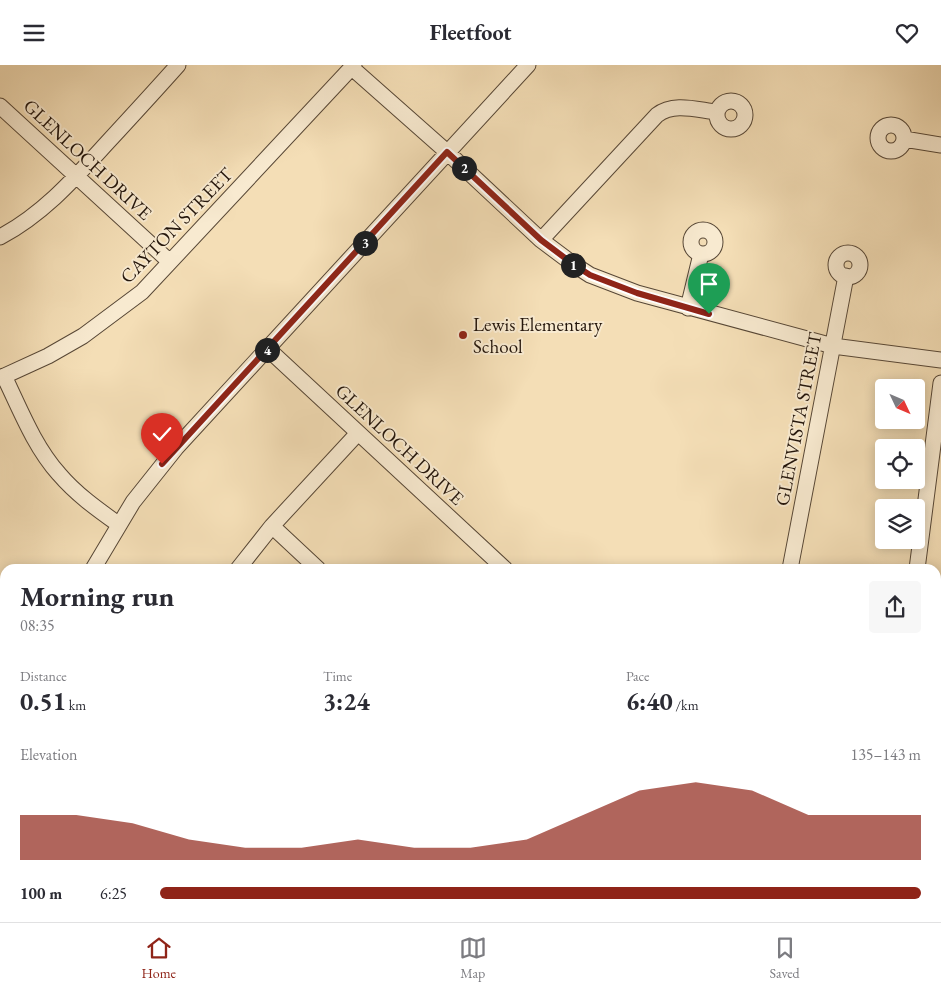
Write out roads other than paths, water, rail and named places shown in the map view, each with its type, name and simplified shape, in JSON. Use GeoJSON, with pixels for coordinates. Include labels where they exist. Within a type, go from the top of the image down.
{"type":"FeatureCollection","features":[{"type":"Feature","properties":{"kind":"street"},"geometry":{"type":"LineString","coordinates":[[0,237],[17,228],[41,211],[76,176],[178,65]]}},
{"type":"Feature","properties":{"kind":"street"},"geometry":{"type":"LineString","coordinates":[[96,564],[118,524],[176,448],[528,65]]}},
{"type":"Feature","properties":{"kind":"street"},"geometry":{"type":"LineString","coordinates":[[353,66],[541,240],[590,275],[637,293],[688,308],[833,346],[941,360]]}},
{"type":"Feature","properties":{"kind":"street","name":"CAYTON STREET"},"geometry":{"type":"LineString","coordinates":[[2,377],[48,356],[83,336],[142,292],[353,66]]}},
{"type":"Feature","properties":{"kind":"street","name":"GLENLOCH DRIVE"},"geometry":{"type":"LineString","coordinates":[[0,106],[170,262]]}},
{"type":"Feature","properties":{"kind":"street"},"geometry":{"type":"LineString","coordinates":[[541,240],[657,115],[672,107],[717,112]]}},
{"type":"Feature","properties":{"kind":"street"},"geometry":{"type":"LineString","coordinates":[[904,139],[941,145]]}},
{"type":"Feature","properties":{"kind":"street"},"geometry":{"type":"LineString","coordinates":[[688,308],[700,254]]}},
{"type":"Feature","properties":{"kind":"street","name":"GLENVISTA STREET"},"geometry":{"type":"LineString","coordinates":[[791,564],[846,276]]}},
{"type":"Feature","properties":{"kind":"street","name":"GLENLOCH DRIVE"},"geometry":{"type":"LineString","coordinates":[[268,349],[500,564]]}},
{"type":"Feature","properties":{"kind":"street"},"geometry":{"type":"LineString","coordinates":[[2,377],[31,432],[58,474],[86,501],[118,524]]}},
{"type":"Feature","properties":{"kind":"street"},"geometry":{"type":"LineString","coordinates":[[919,564],[939,418],[941,383]]}},
{"type":"Feature","properties":{"kind":"street"},"geometry":{"type":"LineString","coordinates":[[242,564],[272,526],[358,433]]}},
{"type":"Feature","properties":{"kind":"street"},"geometry":{"type":"LineString","coordinates":[[272,526],[313,564]]}},
{"type":"Feature","properties":{"kind":"place","name":"Lewis Elementary School"},"geometry":{"type":"Point","coordinates":[463,335]}}]}
